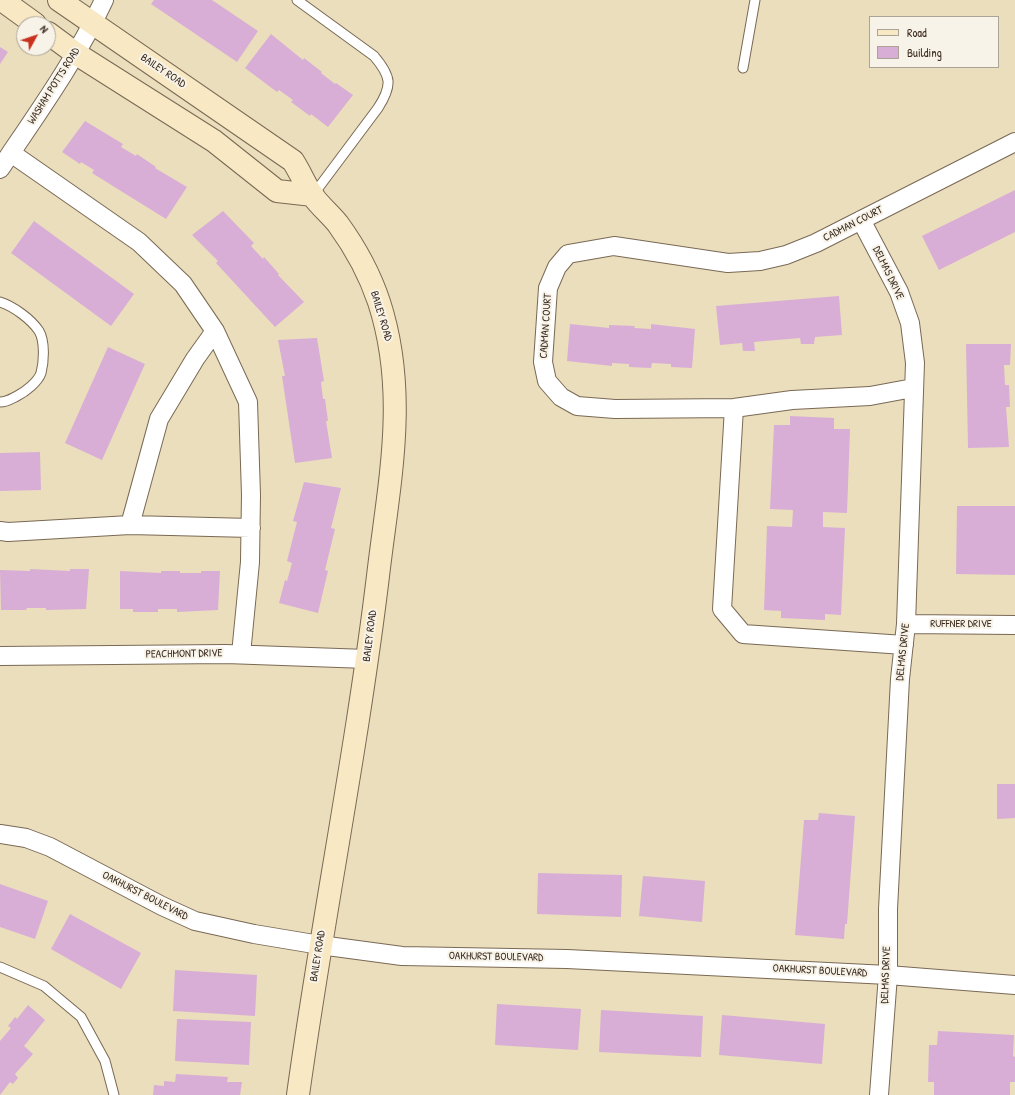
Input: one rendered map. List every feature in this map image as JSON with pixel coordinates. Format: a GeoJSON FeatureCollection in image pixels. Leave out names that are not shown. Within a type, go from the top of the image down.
{"type":"FeatureCollection","features":[{"type":"Feature","properties":{"kind":"street"},"geometry":{"type":"LineString","coordinates":[[2,0],[24,16]]}},
{"type":"Feature","properties":{"kind":"street","name":"BAILEY ROAD"},"geometry":{"type":"LineString","coordinates":[[59,0],[293,161],[313,195],[339,225],[360,260],[378,300],[391,350],[395,401],[394,453],[368,659],[320,945],[298,1095]]}},
{"type":"Feature","properties":{"kind":"street","name":"WASHAM POTTS ROAD"},"geometry":{"type":"LineString","coordinates":[[0,169],[49,97],[93,24],[104,0]]}},
{"type":"Feature","properties":{"kind":"street"},"geometry":{"type":"LineString","coordinates":[[56,39],[75,53],[214,141],[277,191],[313,195]]}},
{"type":"Feature","properties":{"kind":"street","name":"CADMAN COURT"},"geometry":{"type":"LineString","coordinates":[[913,388],[870,396],[792,400],[734,408],[615,409],[577,406],[561,397],[547,381],[543,362],[548,288],[557,267],[568,254],[614,246],[728,263],[760,261],[792,253],[861,220],[1015,142]]}},
{"type":"Feature","properties":{"kind":"street"},"geometry":{"type":"LineString","coordinates":[[10,153],[139,242],[183,284],[215,331],[248,402],[251,528],[250,562],[241,654]]}},
{"type":"Feature","properties":{"kind":"street","name":"DELMAS DRIVE"},"geometry":{"type":"LineString","coordinates":[[861,220],[899,292],[910,323],[914,364],[906,624],[900,679],[888,909],[888,974],[879,1095]]}},
{"type":"Feature","properties":{"kind":"street"},"geometry":{"type":"LineString","coordinates":[[130,525],[159,419],[195,359],[215,331]]}},
{"type":"Feature","properties":{"kind":"street"},"geometry":{"type":"LineString","coordinates":[[734,408],[722,609],[743,634],[904,645]]}},
{"type":"Feature","properties":{"kind":"street"},"geometry":{"type":"LineString","coordinates":[[0,531],[130,525],[251,528]]}},
{"type":"Feature","properties":{"kind":"street","name":"RUFFNER DRIVE"},"geometry":{"type":"LineString","coordinates":[[906,624],[1015,624]]}},
{"type":"Feature","properties":{"kind":"street","name":"PEACHMONT DRIVE"},"geometry":{"type":"LineString","coordinates":[[0,656],[241,654],[368,659]]}},
{"type":"Feature","properties":{"kind":"street","name":"OAKHURST BOULEVARD"},"geometry":{"type":"LineString","coordinates":[[0,834],[26,838],[50,847],[162,906],[195,921],[254,934],[320,945],[402,956],[567,959],[888,974],[1015,984]]}},
{"type":"Feature","properties":{"kind":"lane"},"geometry":{"type":"LineString","coordinates":[[297,0],[374,56],[384,68],[388,77],[389,87],[386,96],[378,108],[313,195]]}},
{"type":"Feature","properties":{"kind":"lane"},"geometry":{"type":"LineString","coordinates":[[743,68],[755,0]]}},
{"type":"Feature","properties":{"kind":"lane"},"geometry":{"type":"LineString","coordinates":[[0,302],[7,304],[30,321],[40,332],[43,349],[40,374],[26,392],[5,402],[0,402]]}},
{"type":"Feature","properties":{"kind":"lane"},"geometry":{"type":"LineString","coordinates":[[0,967],[44,986],[81,1017],[105,1061],[114,1095]]}},
{"type":"Feature","properties":{"kind":"building"},"geometry":{"type":"Polygon","coordinates":[[[154,0],[212,0],[258,31],[237,62],[151,4],[154,0]]]}},
{"type":"Feature","properties":{"kind":"building"},"geometry":{"type":"Polygon","coordinates":[[[271,34],[303,60],[304,58],[322,72],[321,73],[335,84],[336,83],[353,95],[328,127],[311,114],[310,116],[291,102],[293,100],[279,90],[277,92],[245,68],[271,34]]]}},
{"type":"Feature","properties":{"kind":"building"},"geometry":{"type":"Polygon","coordinates":[[[0,47],[8,52],[0,64],[0,47]]]}},
{"type":"Feature","properties":{"kind":"building"},"geometry":{"type":"Polygon","coordinates":[[[85,121],[123,144],[121,147],[136,156],[137,154],[156,167],[155,168],[187,187],[166,219],[92,173],[94,170],[81,162],[80,164],[62,152],[85,121]]]}},
{"type":"Feature","properties":{"kind":"building"},"geometry":{"type":"Polygon","coordinates":[[[1015,190],[1015,232],[939,270],[922,236],[1015,190]]]}},
{"type":"Feature","properties":{"kind":"building"},"geometry":{"type":"Polygon","coordinates":[[[223,211],[254,243],[251,246],[263,259],[264,257],[279,274],[278,275],[304,302],[275,327],[216,263],[218,261],[192,235],[223,211]]]}},
{"type":"Feature","properties":{"kind":"building"},"geometry":{"type":"Polygon","coordinates":[[[34,221],[134,294],[111,326],[11,253],[34,221]]]}},
{"type":"Feature","properties":{"kind":"building"},"geometry":{"type":"Polygon","coordinates":[[[839,296],[842,335],[815,337],[814,344],[801,344],[800,338],[754,342],[755,351],[743,351],[742,343],[720,345],[716,306],[839,296]]]}},
{"type":"Feature","properties":{"kind":"building"},"geometry":{"type":"Polygon","coordinates":[[[570,324],[609,328],[609,325],[635,326],[634,328],[651,329],[651,324],[695,329],[692,368],[671,367],[671,364],[652,363],[651,368],[629,367],[629,364],[612,363],[612,366],[567,361],[570,324]]]}},
{"type":"Feature","properties":{"kind":"building"},"geometry":{"type":"Polygon","coordinates":[[[317,338],[324,381],[321,382],[323,399],[325,399],[328,421],[326,421],[332,458],[295,463],[282,376],[285,376],[278,340],[317,338]]]}},
{"type":"Feature","properties":{"kind":"building"},"geometry":{"type":"Polygon","coordinates":[[[966,344],[1011,344],[1010,365],[1004,365],[1005,385],[1009,385],[1010,407],[1006,407],[1009,447],[968,448],[966,344]]]}},
{"type":"Feature","properties":{"kind":"building"},"geometry":{"type":"Polygon","coordinates":[[[108,347],[145,364],[102,460],[65,443],[108,347]]]}},
{"type":"Feature","properties":{"kind":"building"},"geometry":{"type":"Polygon","coordinates":[[[790,416],[834,418],[834,429],[850,429],[847,513],[823,512],[823,527],[845,528],[841,615],[825,614],[825,620],[781,618],[781,611],[764,610],[767,526],[792,527],[793,510],[770,509],[774,425],[790,425],[790,416]]]}},
{"type":"Feature","properties":{"kind":"building"},"geometry":{"type":"Polygon","coordinates":[[[40,452],[41,490],[0,491],[0,453],[40,452]]]}},
{"type":"Feature","properties":{"kind":"building"},"geometry":{"type":"Polygon","coordinates":[[[304,482],[341,488],[331,528],[335,529],[325,570],[328,571],[318,613],[279,603],[285,580],[287,581],[292,563],[287,561],[297,522],[293,521],[304,482]]]}},
{"type":"Feature","properties":{"kind":"building"},"geometry":{"type":"Polygon","coordinates":[[[957,506],[1015,506],[1015,575],[956,574],[957,506]]]}},
{"type":"Feature","properties":{"kind":"building"},"geometry":{"type":"Polygon","coordinates":[[[30,569],[70,571],[70,569],[89,569],[86,609],[46,610],[46,608],[27,608],[26,610],[1,610],[0,570],[30,571],[30,569]]]}},
{"type":"Feature","properties":{"kind":"building"},"geometry":{"type":"Polygon","coordinates":[[[120,571],[161,573],[161,571],[180,571],[180,573],[201,573],[201,571],[220,571],[218,610],[177,612],[177,609],[158,609],[158,612],[133,612],[133,609],[120,609],[120,571]]]}},
{"type":"Feature","properties":{"kind":"building"},"geometry":{"type":"Polygon","coordinates":[[[997,784],[1015,784],[1015,818],[997,819],[997,784]]]}},
{"type":"Feature","properties":{"kind":"building"},"geometry":{"type":"Polygon","coordinates":[[[819,813],[855,816],[847,924],[845,924],[844,939],[795,935],[804,820],[818,820],[819,813]]]}},
{"type":"Feature","properties":{"kind":"building"},"geometry":{"type":"Polygon","coordinates":[[[538,873],[622,875],[621,917],[537,914],[538,873]]]}},
{"type":"Feature","properties":{"kind":"building"},"geometry":{"type":"Polygon","coordinates":[[[643,876],[705,881],[702,922],[639,916],[643,876]]]}},
{"type":"Feature","properties":{"kind":"building"},"geometry":{"type":"Polygon","coordinates":[[[0,884],[48,901],[35,939],[0,927],[0,884]]]}},
{"type":"Feature","properties":{"kind":"building"},"geometry":{"type":"Polygon","coordinates":[[[70,914],[141,953],[121,989],[51,949],[70,914]]]}},
{"type":"Feature","properties":{"kind":"building"},"geometry":{"type":"Polygon","coordinates":[[[175,970],[257,975],[255,1016],[173,1011],[175,970]]]}},
{"type":"Feature","properties":{"kind":"building"},"geometry":{"type":"Polygon","coordinates":[[[497,1004],[581,1009],[578,1050],[495,1045],[497,1004]]]}},
{"type":"Feature","properties":{"kind":"building"},"geometry":{"type":"Polygon","coordinates":[[[28,1005],[45,1020],[24,1046],[33,1054],[15,1074],[18,1078],[13,1084],[10,1082],[0,1095],[0,1041],[11,1028],[8,1026],[15,1017],[17,1019],[28,1005]]]}},
{"type":"Feature","properties":{"kind":"building"},"geometry":{"type":"Polygon","coordinates":[[[601,1010],[703,1016],[701,1057],[599,1052],[601,1010]]]}},
{"type":"Feature","properties":{"kind":"building"},"geometry":{"type":"Polygon","coordinates":[[[722,1015],[825,1024],[822,1064],[719,1055],[722,1015]]]}},
{"type":"Feature","properties":{"kind":"building"},"geometry":{"type":"Polygon","coordinates":[[[177,1019],[251,1022],[249,1065],[175,1061],[177,1019]]]}},
{"type":"Feature","properties":{"kind":"building"},"geometry":{"type":"Polygon","coordinates":[[[938,1031],[1014,1035],[1013,1056],[1015,1057],[1015,1082],[1010,1082],[1010,1095],[934,1095],[934,1082],[928,1082],[929,1045],[937,1045],[938,1031]]]}},
{"type":"Feature","properties":{"kind":"building"},"geometry":{"type":"Polygon","coordinates":[[[176,1074],[228,1077],[227,1082],[242,1082],[240,1095],[153,1095],[154,1085],[164,1086],[164,1081],[175,1082],[176,1074]]]}}]}
